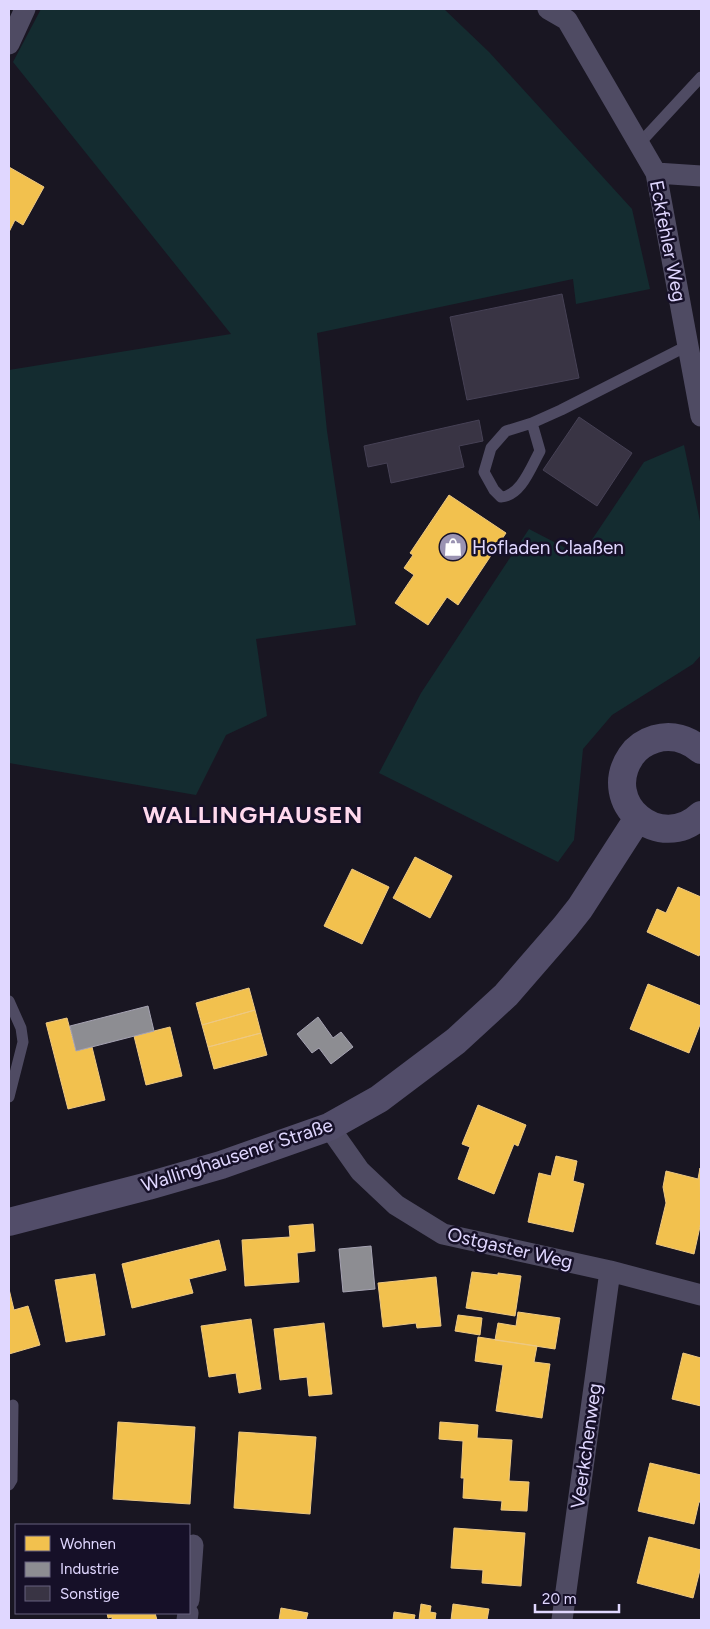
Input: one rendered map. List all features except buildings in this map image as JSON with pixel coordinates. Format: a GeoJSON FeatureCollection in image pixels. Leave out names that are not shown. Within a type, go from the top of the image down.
{"type":"FeatureCollection","features":[{"type":"Feature","properties":{"kind":"street"},"geometry":{"type":"LineString","coordinates":[[9,44],[25,9]]}},
{"type":"Feature","properties":{"kind":"street","name":"Eckfehler Weg"},"geometry":{"type":"LineString","coordinates":[[548,9],[572,15],[656,173],[701,416]]}},
{"type":"Feature","properties":{"kind":"street"},"geometry":{"type":"LineString","coordinates":[[656,173],[701,176]]}},
{"type":"Feature","properties":{"kind":"street"},"geometry":{"type":"LineString","coordinates":[[698,742],[678,737],[663,736],[648,741],[635,750],[626,762],[622,777],[622,792],[628,806],[638,818],[651,826],[665,829],[680,828],[694,822],[701,815]]}},
{"type":"Feature","properties":{"kind":"street","name":"Wallinghausener Straße"},"geometry":{"type":"LineString","coordinates":[[9,1222],[220,1165],[329,1128],[379,1099],[456,1041],[506,995],[580,908],[638,818]]}},
{"type":"Feature","properties":{"kind":"street","name":"Ostgaster Weg"},"geometry":{"type":"LineString","coordinates":[[329,1128],[360,1171],[396,1205],[443,1234],[610,1271],[701,1295]]}},
{"type":"Feature","properties":{"kind":"street","name":"Veerkchenweg"},"geometry":{"type":"LineString","coordinates":[[562,1620],[610,1271]]}},
{"type":"Feature","properties":{"kind":"street"},"geometry":{"type":"LineString","coordinates":[[190,1586],[193,1545]]}},
{"type":"Feature","properties":{"kind":"lane"},"geometry":{"type":"LineString","coordinates":[[639,144],[701,77]]}},
{"type":"Feature","properties":{"kind":"lane"},"geometry":{"type":"LineString","coordinates":[[532,422],[540,451],[523,482],[507,497],[501,497],[494,490],[484,472],[491,448],[506,431],[561,410],[687,346]]}},
{"type":"Feature","properties":{"kind":"lane"},"geometry":{"type":"LineString","coordinates":[[9,1001],[21,1028],[23,1042],[9,1097]]}},
{"type":"Feature","properties":{"kind":"lane"},"geometry":{"type":"LineString","coordinates":[[9,1485],[12,1480],[13,1405]]}},
{"type":"Feature","properties":{"kind":"green space"},"geometry":{"type":"Polygon","coordinates":[[[41,9],[444,9],[489,52],[632,209],[650,289],[576,304],[573,279],[317,333],[327,431],[356,625],[256,639],[267,716],[226,735],[196,795],[9,763],[9,370],[231,334],[13,62],[41,9]]]}},
{"type":"Feature","properties":{"kind":"green space"},"geometry":{"type":"Polygon","coordinates":[[[684,445],[701,526],[701,655],[693,664],[612,715],[583,749],[574,840],[558,862],[379,773],[421,693],[529,529],[581,556],[644,462],[684,445]]]}},
{"type":"Feature","properties":{"kind":"place","name":"Hofladen Claaßen"},"geometry":{"type":"Point","coordinates":[453,547]}},
{"type":"Feature","properties":{"kind":"district","name":"WALLINGHAUSEN"},"geometry":{"type":"Point","coordinates":[253,814]}}]}
